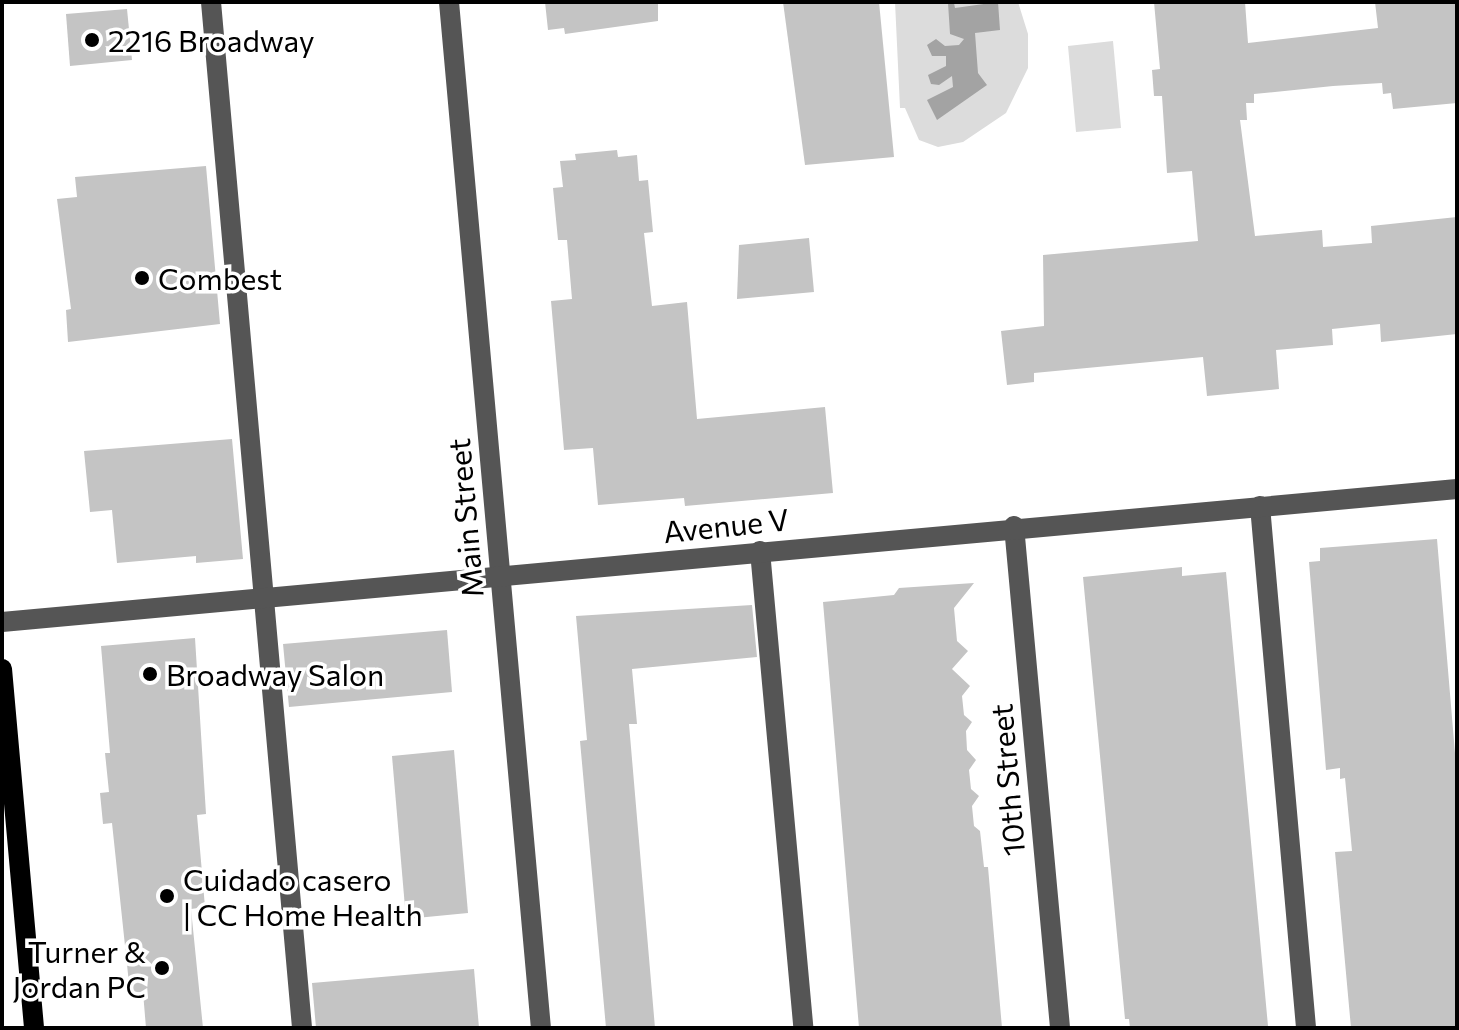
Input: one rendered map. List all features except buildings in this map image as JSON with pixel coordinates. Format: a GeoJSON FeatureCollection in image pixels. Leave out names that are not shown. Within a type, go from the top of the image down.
{"type":"FeatureCollection","features":[{"type":"Feature","properties":{"kind":"main road"},"geometry":{"type":"LineString","coordinates":[[2,669],[34,1028]]}},
{"type":"Feature","properties":{"kind":"street"},"geometry":{"type":"LineString","coordinates":[[211,2],[302,1028]]}},
{"type":"Feature","properties":{"kind":"street","name":"Main Street"},"geometry":{"type":"LineString","coordinates":[[449,2],[541,1028]]}},
{"type":"Feature","properties":{"kind":"street","name":"Avenue V"},"geometry":{"type":"LineString","coordinates":[[2,622],[1014,526],[1457,489]]}},
{"type":"Feature","properties":{"kind":"street"},"geometry":{"type":"LineString","coordinates":[[1260,506],[1306,1028]]}},
{"type":"Feature","properties":{"kind":"street","name":"10th Street"},"geometry":{"type":"LineString","coordinates":[[1014,526],[1060,1028]]}},
{"type":"Feature","properties":{"kind":"street"},"geometry":{"type":"LineString","coordinates":[[760,551],[803,1028]]}},
{"type":"Feature","properties":{"kind":"shaded area"},"geometry":{"type":"Polygon","coordinates":[[[895,2],[1018,2],[1028,34],[1028,68],[1006,113],[963,142],[938,147],[919,140],[905,108],[900,108],[895,2]]]}},
{"type":"Feature","properties":{"kind":"shaded area"},"geometry":{"type":"Polygon","coordinates":[[[998,2],[1000,30],[975,33],[978,73],[987,85],[937,120],[927,100],[953,87],[952,76],[939,85],[931,84],[928,75],[946,66],[946,56],[932,56],[927,45],[936,39],[945,46],[959,45],[964,39],[950,34],[948,3],[954,3],[955,8],[998,2]]]}},
{"type":"Feature","properties":{"kind":"shaded area"},"geometry":{"type":"Polygon","coordinates":[[[1113,41],[1121,128],[1076,132],[1068,46],[1113,41]]]}},
{"type":"Feature","properties":{"kind":"place","name":"2216 Broadway"},"geometry":{"type":"Point","coordinates":[92,40]}},
{"type":"Feature","properties":{"kind":"place","name":"Combest"},"geometry":{"type":"Point","coordinates":[142,278]}},
{"type":"Feature","properties":{"kind":"place","name":"Broadway Salon"},"geometry":{"type":"Point","coordinates":[150,674]}},
{"type":"Feature","properties":{"kind":"place","name":"Cuidado casero | CC Home Health"},"geometry":{"type":"Point","coordinates":[167,896]}},
{"type":"Feature","properties":{"kind":"place","name":"Turner & Jordan PC"},"geometry":{"type":"Point","coordinates":[162,968]}}]}
